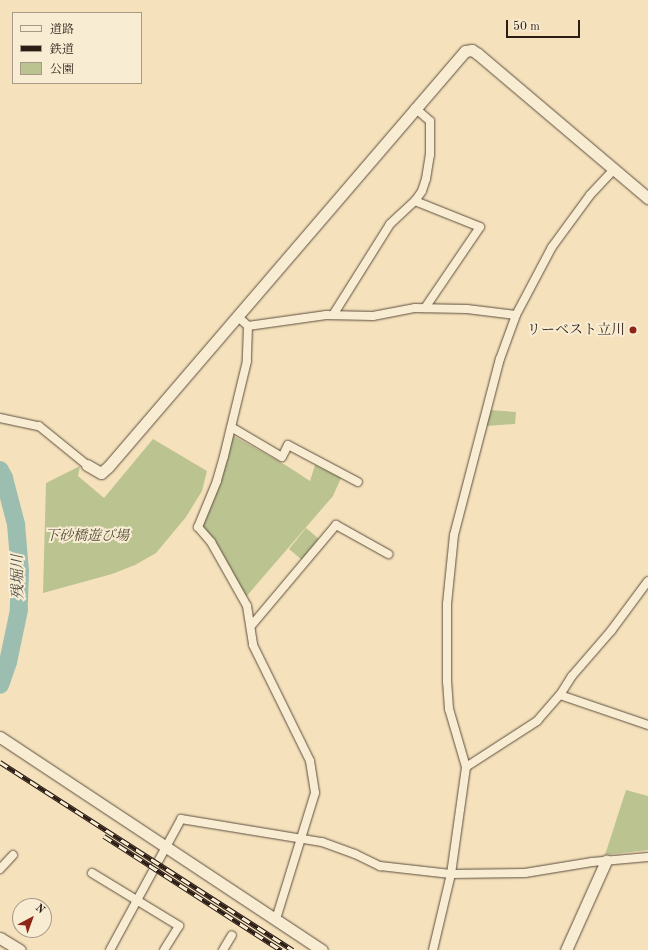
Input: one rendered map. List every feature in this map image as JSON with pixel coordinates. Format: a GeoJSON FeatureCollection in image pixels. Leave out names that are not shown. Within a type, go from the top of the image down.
{"type":"FeatureCollection","features":[{"type":"Feature","properties":{"kind":"street"},"geometry":{"type":"LineString","coordinates":[[0,418],[39,426],[97,472],[104,471],[465,51],[472,50],[648,198]]}},
{"type":"Feature","properties":{"kind":"street"},"geometry":{"type":"LineString","coordinates":[[333,315],[390,224],[414,201],[422,191],[426,179],[430,155],[430,120],[415,108]]}},
{"type":"Feature","properties":{"kind":"street"},"geometry":{"type":"LineString","coordinates":[[433,950],[451,874],[466,767],[449,709],[447,682],[447,604],[453,540],[500,359],[516,315],[552,247],[590,195],[614,169]]}},
{"type":"Feature","properties":{"kind":"street"},"geometry":{"type":"LineString","coordinates":[[414,201],[480,227],[425,308]]}},
{"type":"Feature","properties":{"kind":"street"},"geometry":{"type":"LineString","coordinates":[[248,326],[333,315],[373,316],[415,308],[466,309],[516,315]]}},
{"type":"Feature","properties":{"kind":"street"},"geometry":{"type":"LineString","coordinates":[[237,316],[248,326],[247,361],[217,481],[198,527],[210,542],[247,606],[253,644],[310,761],[314,794],[276,919]]}},
{"type":"Feature","properties":{"kind":"street"},"geometry":{"type":"LineString","coordinates":[[231,427],[282,457],[288,445],[358,482]]}},
{"type":"Feature","properties":{"kind":"street"},"geometry":{"type":"LineString","coordinates":[[251,626],[336,525],[388,554]]}},
{"type":"Feature","properties":{"kind":"street"},"geometry":{"type":"LineString","coordinates":[[466,767],[537,721],[560,696],[572,676],[611,631],[648,581]]}},
{"type":"Feature","properties":{"kind":"street"},"geometry":{"type":"LineString","coordinates":[[560,696],[648,725]]}},
{"type":"Feature","properties":{"kind":"street"},"geometry":{"type":"LineString","coordinates":[[0,737],[322,950]]}},
{"type":"Feature","properties":{"kind":"street"},"geometry":{"type":"LineString","coordinates":[[110,950],[181,818],[301,838],[328,844],[380,866],[451,874],[525,873],[606,861],[648,857]]}},
{"type":"Feature","properties":{"kind":"street"},"geometry":{"type":"LineString","coordinates":[[0,869],[13,854]]}},
{"type":"Feature","properties":{"kind":"street"},"geometry":{"type":"LineString","coordinates":[[566,950],[606,861]]}},
{"type":"Feature","properties":{"kind":"street"},"geometry":{"type":"LineString","coordinates":[[92,873],[179,926],[164,950]]}},
{"type":"Feature","properties":{"kind":"street"},"geometry":{"type":"LineString","coordinates":[[223,950],[232,935]]}},
{"type":"Feature","properties":{"kind":"street"},"geometry":{"type":"LineString","coordinates":[[0,938],[20,950]]}},
{"type":"Feature","properties":{"kind":"green space"},"geometry":{"type":"Polygon","coordinates":[[[490,410],[516,412],[515,424],[486,426],[490,410]]]}},
{"type":"Feature","properties":{"kind":"green space"},"geometry":{"type":"Polygon","coordinates":[[[230,434],[287,466],[310,481],[315,465],[341,478],[333,496],[245,598],[200,527],[230,434]]]}},
{"type":"Feature","properties":{"kind":"green space","name":"下砂橋遊び場"},"geometry":{"type":"Polygon","coordinates":[[[153,439],[207,471],[202,491],[186,517],[156,553],[135,565],[112,574],[43,593],[46,483],[80,466],[78,476],[104,498],[153,439]]]}},
{"type":"Feature","properties":{"kind":"green space"},"geometry":{"type":"Polygon","coordinates":[[[306,528],[319,539],[302,560],[289,549],[306,528]]]}},
{"type":"Feature","properties":{"kind":"green space"},"geometry":{"type":"Polygon","coordinates":[[[626,790],[648,796],[648,850],[605,855],[626,790]]]}},
{"type":"Feature","properties":{"kind":"waterway","name":"残堀川"},"geometry":{"type":"LineString","coordinates":[[0,470],[4,478],[16,524],[20,572],[19,610],[8,662],[0,685]]}},
{"type":"Feature","properties":{"kind":"railway"},"geometry":{"type":"LineString","coordinates":[[0,762],[293,950]]}},
{"type":"Feature","properties":{"kind":"railway"},"geometry":{"type":"LineString","coordinates":[[104,836],[281,950]]}},
{"type":"Feature","properties":{"kind":"place","name":"リーベスト立川"},"geometry":{"type":"Point","coordinates":[633,330]}}]}
